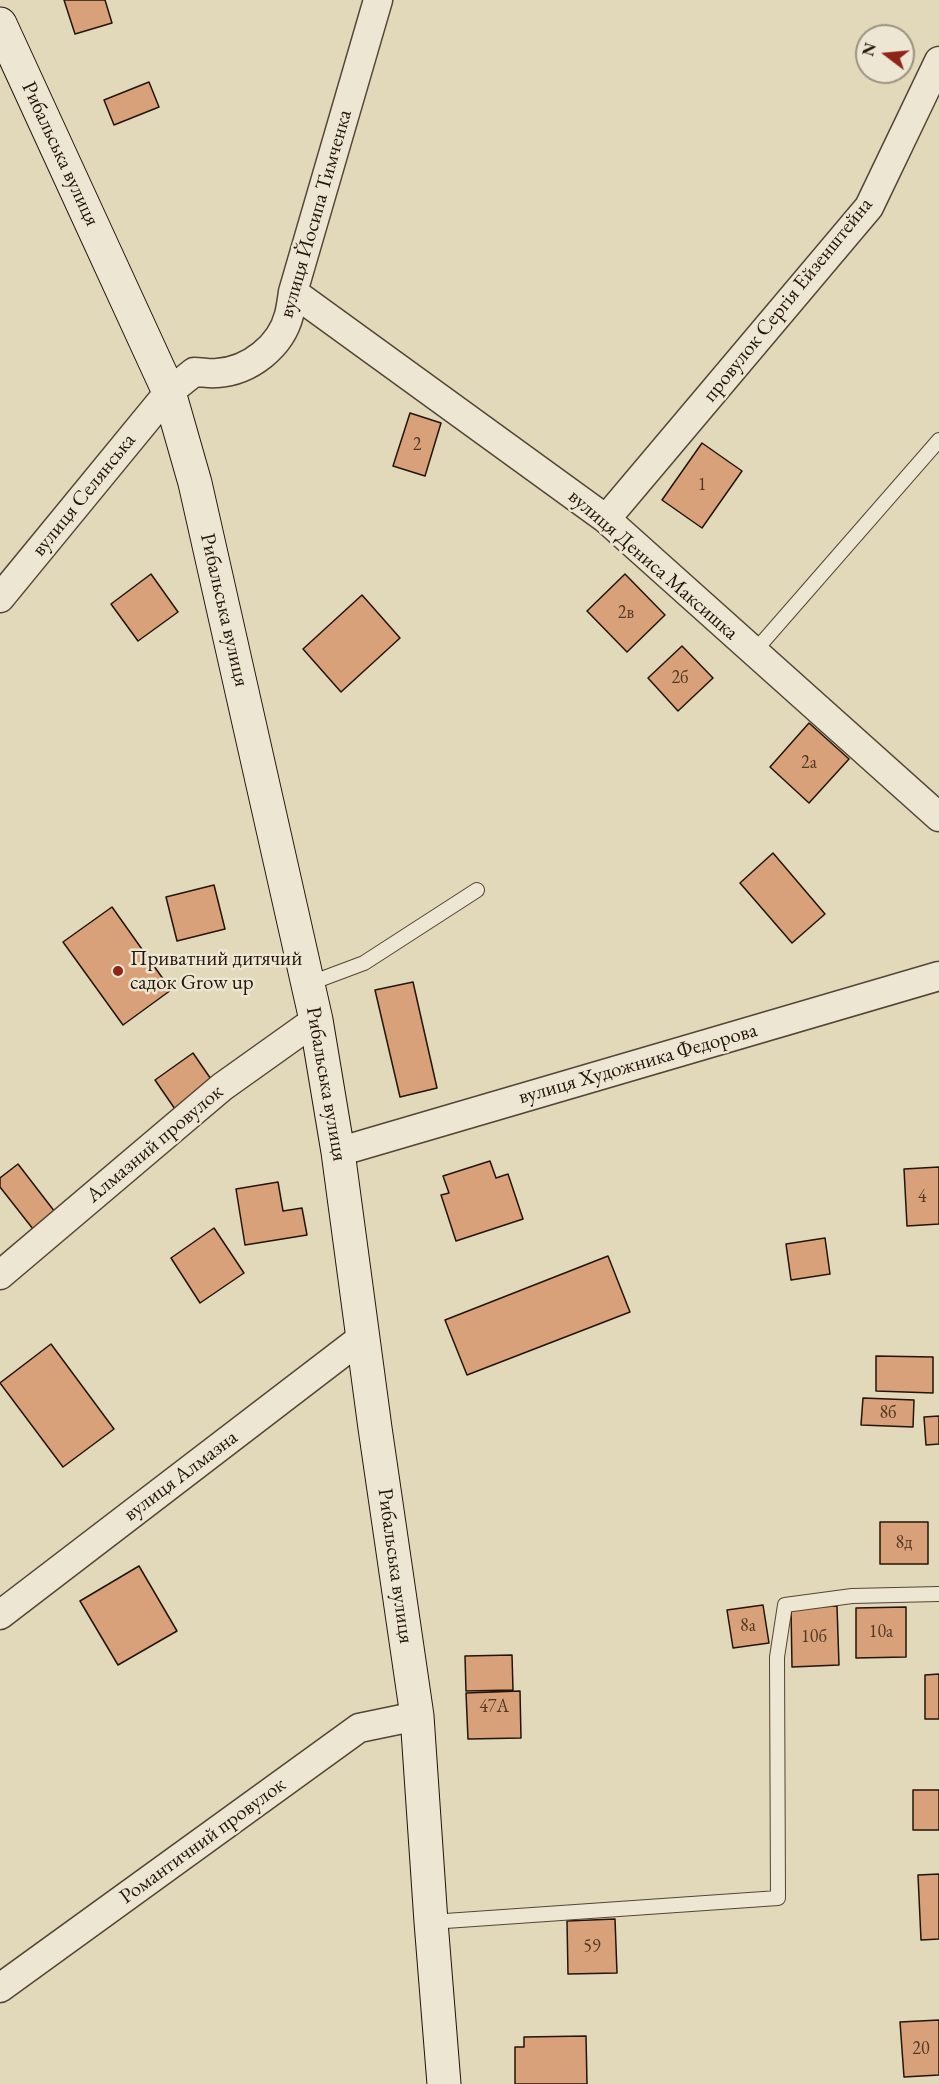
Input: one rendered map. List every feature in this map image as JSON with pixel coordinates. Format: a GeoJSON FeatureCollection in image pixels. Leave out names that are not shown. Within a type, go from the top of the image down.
{"type":"FeatureCollection","features":[{"type":"Feature","properties":{"kind":"street","name":"вулиця Йосипа Тимченка"},"geometry":{"type":"LineString","coordinates":[[169,392],[194,372],[218,373],[242,368],[263,356],[279,338],[289,316],[293,291],[378,0]]}},
{"type":"Feature","properties":{"kind":"street","name":"Рибальська вулиця"},"geometry":{"type":"LineString","coordinates":[[0,24],[169,392],[195,483],[316,1020],[338,1152],[417,1716],[444,2084]]}},
{"type":"Feature","properties":{"kind":"street","name":"провулок Сергія Ейзенштейна"},"geometry":{"type":"LineString","coordinates":[[606,519],[869,207],[939,60]]}},
{"type":"Feature","properties":{"kind":"street","name":"вулиця Дениса Максишка"},"geometry":{"type":"LineString","coordinates":[[293,291],[606,519],[939,817]]}},
{"type":"Feature","properties":{"kind":"street","name":"вулиця Селянська"},"geometry":{"type":"LineString","coordinates":[[0,598],[169,392]]}},
{"type":"Feature","properties":{"kind":"street","name":"вулиця Художника Федорова"},"geometry":{"type":"LineString","coordinates":[[338,1152],[939,976]]}},
{"type":"Feature","properties":{"kind":"street","name":"Алмазний провулок"},"geometry":{"type":"LineString","coordinates":[[0,1275],[222,1087],[316,1020]]}},
{"type":"Feature","properties":{"kind":"street","name":"вулиця Алмазна"},"geometry":{"type":"LineString","coordinates":[[0,1615],[363,1337]]}},
{"type":"Feature","properties":{"kind":"street","name":"Романтичний провулок"},"geometry":{"type":"LineString","coordinates":[[0,1988],[359,1728],[417,1716]]}},
{"type":"Feature","properties":{"kind":"lane"},"geometry":{"type":"LineString","coordinates":[[754,652],[939,440]]}},
{"type":"Feature","properties":{"kind":"lane"},"geometry":{"type":"LineString","coordinates":[[308,984],[364,963],[477,890]]}},
{"type":"Feature","properties":{"kind":"lane"},"geometry":{"type":"LineString","coordinates":[[431,1922],[778,1898],[777,1657],[785,1605],[852,1596],[939,1594]]}},
{"type":"Feature","properties":{"kind":"building"},"geometry":{"type":"Polygon","coordinates":[[[64,0],[105,0],[112,23],[75,34],[64,0]]]}},
{"type":"Feature","properties":{"kind":"building"},"geometry":{"type":"Polygon","coordinates":[[[149,82],[159,107],[114,125],[104,100],[149,82]]]}},
{"type":"Feature","properties":{"kind":"building"},"geometry":{"type":"Polygon","coordinates":[[[410,413],[441,423],[425,476],[393,466],[410,413]]]}},
{"type":"Feature","properties":{"kind":"building"},"geometry":{"type":"Polygon","coordinates":[[[702,443],[742,471],[702,528],[662,500],[702,443]]]}},
{"type":"Feature","properties":{"kind":"building"},"geometry":{"type":"Polygon","coordinates":[[[151,574],[178,612],[138,641],[111,604],[151,574]]]}},
{"type":"Feature","properties":{"kind":"building"},"geometry":{"type":"Polygon","coordinates":[[[625,574],[665,615],[627,652],[587,611],[625,574]]]}},
{"type":"Feature","properties":{"kind":"building"},"geometry":{"type":"Polygon","coordinates":[[[362,595],[400,638],[341,692],[303,649],[362,595]]]}},
{"type":"Feature","properties":{"kind":"building"},"geometry":{"type":"Polygon","coordinates":[[[682,646],[713,678],[678,711],[648,678],[682,646]]]}},
{"type":"Feature","properties":{"kind":"building"},"geometry":{"type":"Polygon","coordinates":[[[809,723],[849,759],[809,803],[770,767],[809,723]]]}},
{"type":"Feature","properties":{"kind":"building"},"geometry":{"type":"Polygon","coordinates":[[[773,853],[825,914],[792,943],[740,883],[773,853]]]}},
{"type":"Feature","properties":{"kind":"building"},"geometry":{"type":"Polygon","coordinates":[[[214,885],[225,929],[177,941],[166,897],[214,885]]]}},
{"type":"Feature","properties":{"kind":"building"},"geometry":{"type":"Polygon","coordinates":[[[112,907],[171,990],[123,1025],[63,942],[112,907]]]}},
{"type":"Feature","properties":{"kind":"building"},"geometry":{"type":"Polygon","coordinates":[[[413,982],[437,1088],[400,1097],[375,990],[413,982]]]}},
{"type":"Feature","properties":{"kind":"building"},"geometry":{"type":"Polygon","coordinates":[[[193,1053],[213,1082],[175,1109],[155,1080],[193,1053]]]}},
{"type":"Feature","properties":{"kind":"building"},"geometry":{"type":"Polygon","coordinates":[[[490,1161],[496,1178],[508,1174],[523,1219],[456,1241],[441,1195],[449,1193],[443,1176],[490,1161]]]}},
{"type":"Feature","properties":{"kind":"building"},"geometry":{"type":"Polygon","coordinates":[[[18,1164],[55,1212],[33,1229],[0,1187],[0,1178],[18,1164]]]}},
{"type":"Feature","properties":{"kind":"building"},"geometry":{"type":"Polygon","coordinates":[[[939,1167],[939,1224],[907,1226],[904,1169],[939,1167]]]}},
{"type":"Feature","properties":{"kind":"building"},"geometry":{"type":"Polygon","coordinates":[[[278,1182],[283,1211],[302,1208],[307,1235],[245,1245],[236,1189],[278,1182]]]}},
{"type":"Feature","properties":{"kind":"building"},"geometry":{"type":"Polygon","coordinates":[[[214,1228],[244,1273],[200,1303],[171,1258],[214,1228]]]}},
{"type":"Feature","properties":{"kind":"building"},"geometry":{"type":"Polygon","coordinates":[[[825,1238],[830,1274],[791,1280],[786,1244],[825,1238]]]}},
{"type":"Feature","properties":{"kind":"building"},"geometry":{"type":"Polygon","coordinates":[[[608,1256],[630,1312],[467,1375],[445,1320],[608,1256]]]}},
{"type":"Feature","properties":{"kind":"building"},"geometry":{"type":"Polygon","coordinates":[[[51,1344],[114,1429],[63,1467],[0,1383],[51,1344]]]}},
{"type":"Feature","properties":{"kind":"building"},"geometry":{"type":"Polygon","coordinates":[[[876,1356],[933,1357],[933,1393],[876,1391],[876,1356]]]}},
{"type":"Feature","properties":{"kind":"building"},"geometry":{"type":"Polygon","coordinates":[[[863,1398],[914,1400],[913,1427],[861,1425],[863,1398]]]}},
{"type":"Feature","properties":{"kind":"building"},"geometry":{"type":"Polygon","coordinates":[[[939,1416],[939,1444],[926,1445],[924,1417],[939,1416]]]}},
{"type":"Feature","properties":{"kind":"building"},"geometry":{"type":"Polygon","coordinates":[[[880,1522],[928,1522],[928,1564],[880,1564],[880,1522]]]}},
{"type":"Feature","properties":{"kind":"building"},"geometry":{"type":"Polygon","coordinates":[[[139,1566],[177,1631],[118,1665],[80,1601],[139,1566]]]}},
{"type":"Feature","properties":{"kind":"building"},"geometry":{"type":"Polygon","coordinates":[[[763,1605],[769,1643],[733,1648],[727,1610],[763,1605]]]}},
{"type":"Feature","properties":{"kind":"building"},"geometry":{"type":"Polygon","coordinates":[[[837,1606],[839,1665],[792,1667],[791,1608],[837,1606]]]}},
{"type":"Feature","properties":{"kind":"building"},"geometry":{"type":"Polygon","coordinates":[[[906,1607],[906,1657],[856,1658],[856,1608],[906,1607]]]}},
{"type":"Feature","properties":{"kind":"building"},"geometry":{"type":"Polygon","coordinates":[[[512,1655],[513,1690],[466,1691],[465,1656],[512,1655]]]}},
{"type":"Feature","properties":{"kind":"building"},"geometry":{"type":"Polygon","coordinates":[[[939,1674],[939,1719],[925,1719],[925,1675],[939,1674]]]}},
{"type":"Feature","properties":{"kind":"building"},"geometry":{"type":"Polygon","coordinates":[[[520,1691],[521,1738],[468,1739],[466,1693],[520,1691]]]}},
{"type":"Feature","properties":{"kind":"building"},"geometry":{"type":"Polygon","coordinates":[[[913,1790],[939,1790],[939,1830],[913,1830],[913,1790]]]}},
{"type":"Feature","properties":{"kind":"building"},"geometry":{"type":"Polygon","coordinates":[[[939,1874],[939,1939],[921,1940],[918,1875],[939,1874]]]}},
{"type":"Feature","properties":{"kind":"building"},"geometry":{"type":"Polygon","coordinates":[[[615,1919],[617,1973],[568,1974],[567,1921],[615,1919]]]}},
{"type":"Feature","properties":{"kind":"building"},"geometry":{"type":"Polygon","coordinates":[[[939,2020],[939,2075],[904,2077],[900,2022],[939,2020]]]}},
{"type":"Feature","properties":{"kind":"building"},"geometry":{"type":"Polygon","coordinates":[[[586,2036],[587,2084],[515,2084],[515,2047],[524,2047],[524,2037],[586,2036]]]}},
{"type":"Feature","properties":{"kind":"place","name":"Приватний дитячий садок Grow up"},"geometry":{"type":"Point","coordinates":[118,971]}}]}
